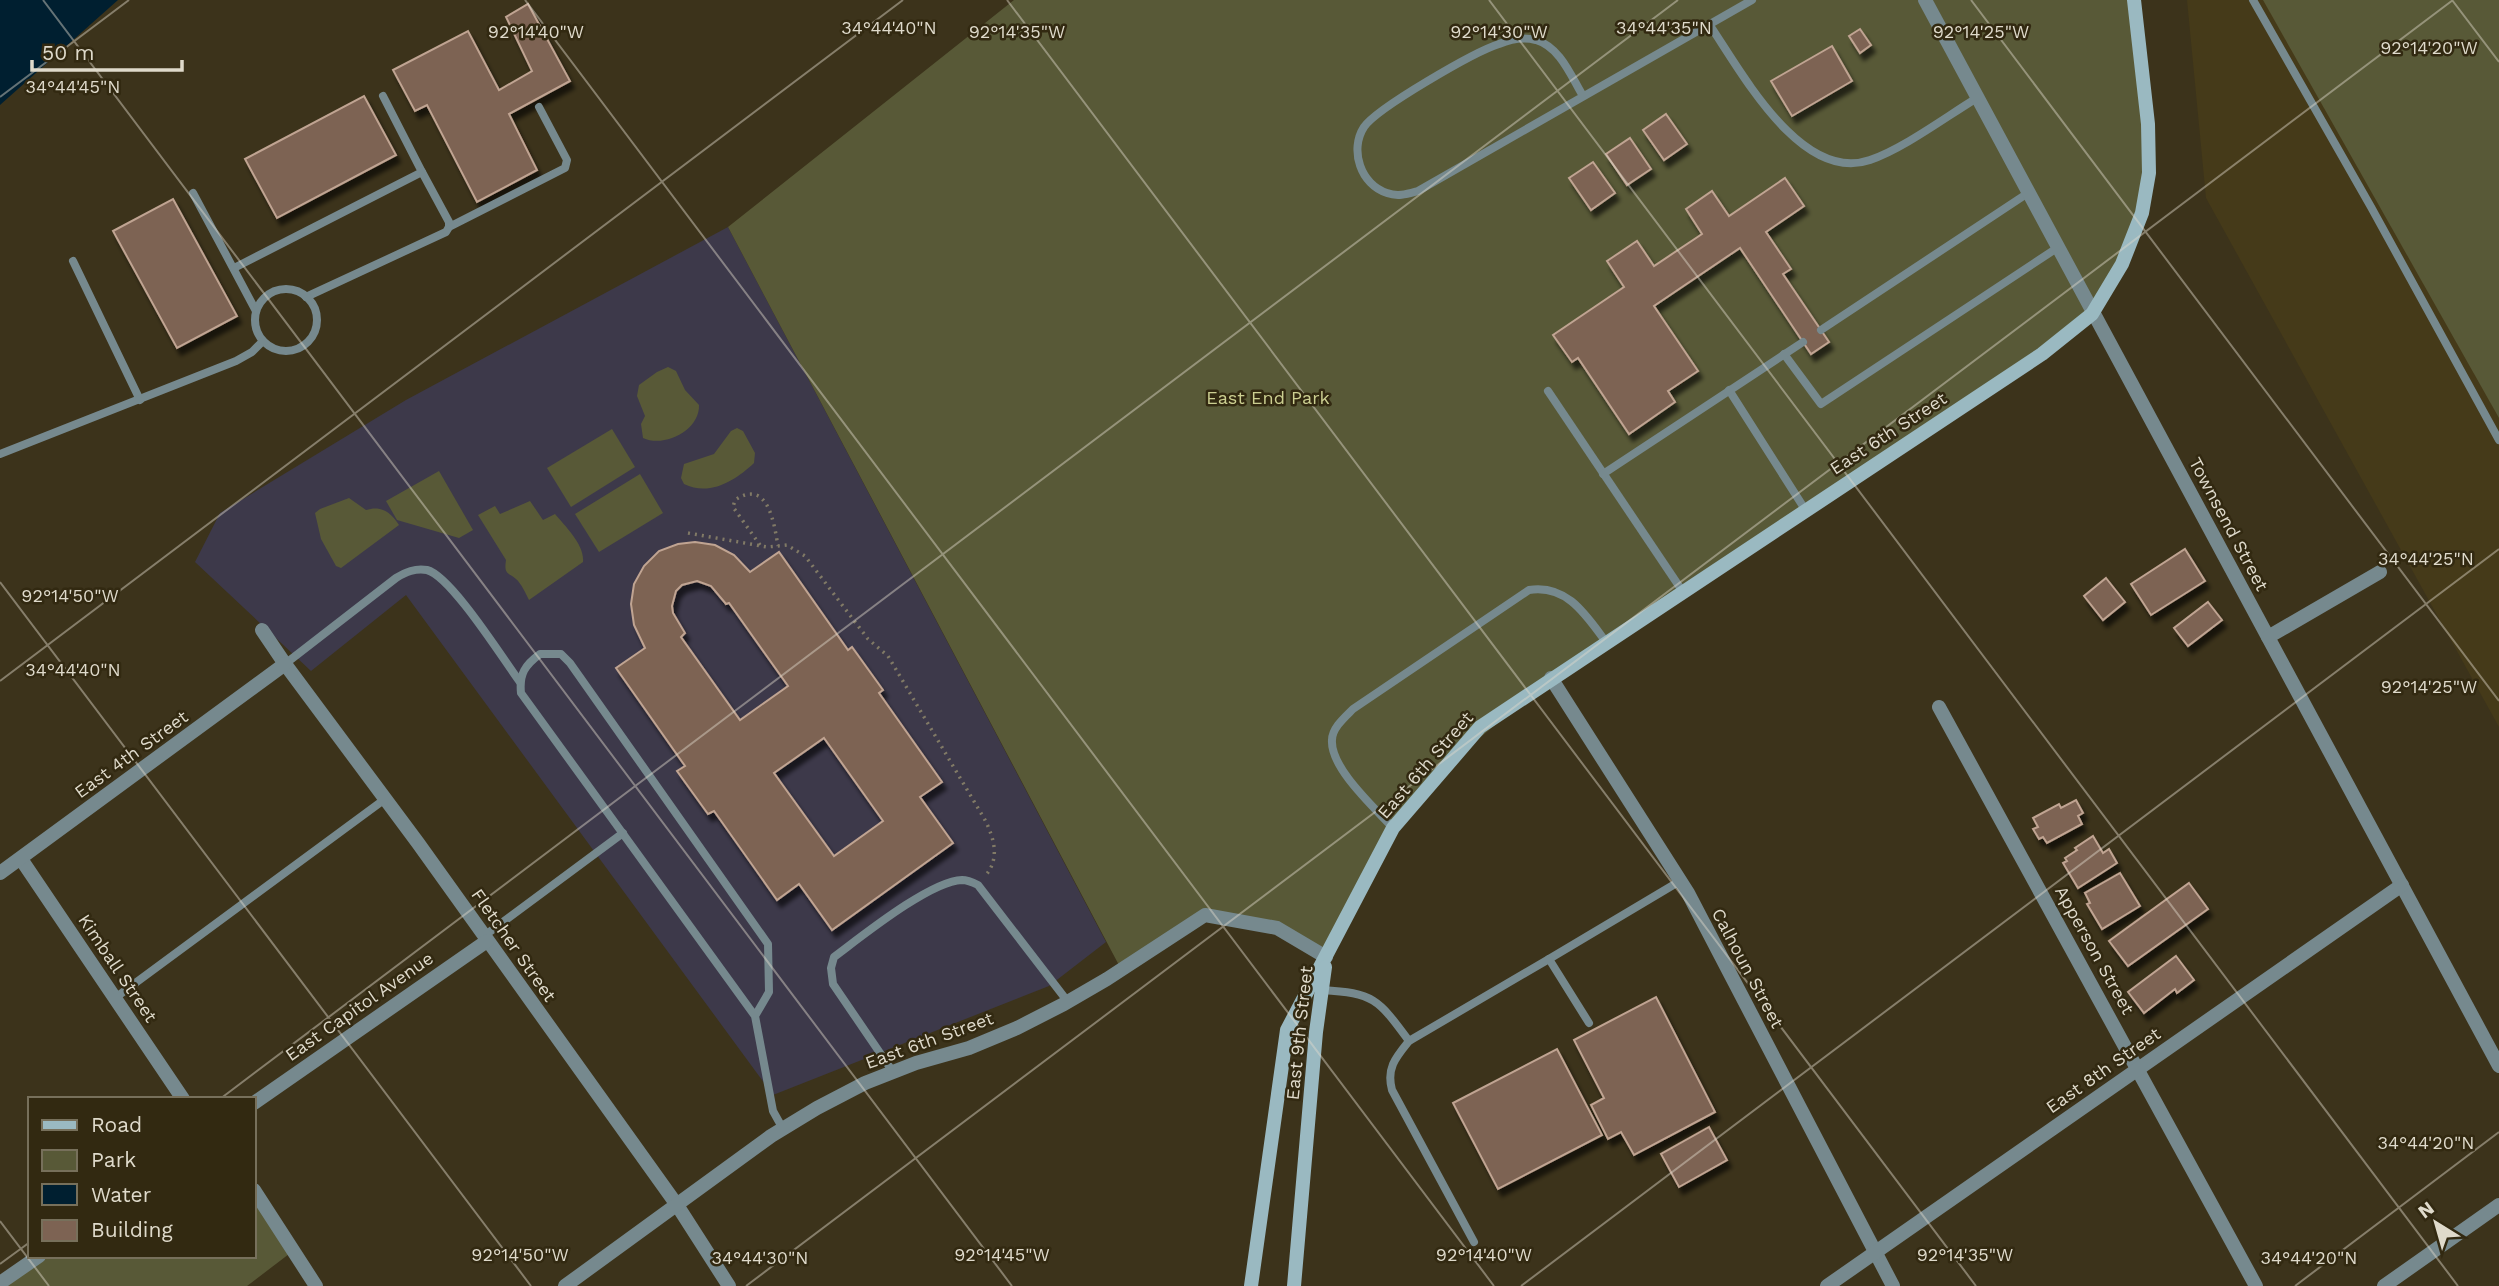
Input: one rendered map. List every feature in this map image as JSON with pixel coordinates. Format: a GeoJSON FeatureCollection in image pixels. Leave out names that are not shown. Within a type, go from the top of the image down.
{"type":"FeatureCollection","features":[{"type":"Feature","properties":{"kind":"main road","name":"East 6th Street"},"geometry":{"type":"LineString","coordinates":[[1326,957],[1393,828],[1479,727],[2042,354],[2092,314],[2122,264],[2142,213],[2149,173],[2148,124],[2134,0]]}},
{"type":"Feature","properties":{"kind":"main road","name":"East 9th Street"},"geometry":{"type":"LineString","coordinates":[[1294,1286],[1326,957]]}},
{"type":"Feature","properties":{"kind":"main road","name":"East 9th Street"},"geometry":{"type":"LineString","coordinates":[[1251,1286],[1287,1030],[1326,957]]}},
{"type":"Feature","properties":{"kind":"street","name":"Townsend Street"},"geometry":{"type":"LineString","coordinates":[[1925,0],[2499,1066]]}},
{"type":"Feature","properties":{"kind":"street"},"geometry":{"type":"LineString","coordinates":[[2268,637],[2380,572]]}},
{"type":"Feature","properties":{"kind":"street","name":"Fletcher Street"},"geometry":{"type":"LineString","coordinates":[[262,630],[677,1205],[729,1286]]}},
{"type":"Feature","properties":{"kind":"street","name":"East 4th Street"},"geometry":{"type":"LineString","coordinates":[[0,873],[285,664]]}},
{"type":"Feature","properties":{"kind":"street","name":"Calhoun Street"},"geometry":{"type":"LineString","coordinates":[[1551,678],[1680,881],[1893,1286]]}},
{"type":"Feature","properties":{"kind":"street","name":"Apperson Street"},"geometry":{"type":"LineString","coordinates":[[1939,707],[2256,1286]]}},
{"type":"Feature","properties":{"kind":"street","name":"Kimball Street"},"geometry":{"type":"LineString","coordinates":[[21,859],[182,1097]]}},
{"type":"Feature","properties":{"kind":"street","name":"East 8th Street"},"geometry":{"type":"LineString","coordinates":[[1827,1286],[2402,885]]}},
{"type":"Feature","properties":{"kind":"street","name":"East 6th Street"},"geometry":{"type":"LineString","coordinates":[[565,1286],[783,1129],[829,1102],[865,1083],[969,1048],[1017,1028],[1068,1002],[1205,915],[1277,928],[1326,957]]}},
{"type":"Feature","properties":{"kind":"street","name":"East Capitol Avenue"},"geometry":{"type":"LineString","coordinates":[[256,1102],[485,938]]}},
{"type":"Feature","properties":{"kind":"street"},"geometry":{"type":"LineString","coordinates":[[256,1193],[316,1286]]}},
{"type":"Feature","properties":{"kind":"street"},"geometry":{"type":"LineString","coordinates":[[2384,1286],[2499,1205]]}},
{"type":"Feature","properties":{"kind":"street"},"geometry":{"type":"LineString","coordinates":[[0,1283],[36,1258]]}},
{"type":"Feature","properties":{"kind":"lane"},"geometry":{"type":"LineString","coordinates":[[1583,96],[1556,52],[1535,40],[1519,38],[1472,56],[1371,119],[1358,140],[1357,158],[1362,172],[1385,193],[1401,196],[1418,191],[1752,0]]}},
{"type":"Feature","properties":{"kind":"lane"},"geometry":{"type":"LineString","coordinates":[[2253,0],[2499,440]]}},
{"type":"Feature","properties":{"kind":"lane"},"geometry":{"type":"LineString","coordinates":[[1709,24],[1773,116],[1810,151],[1842,164],[1869,161],[1889,152],[1977,98]]}},
{"type":"Feature","properties":{"kind":"lane"},"geometry":{"type":"LineString","coordinates":[[383,96],[449,222],[449,227]]}},
{"type":"Feature","properties":{"kind":"lane"},"geometry":{"type":"LineString","coordinates":[[306,297],[446,232],[449,227],[565,168],[567,160],[540,107]]}},
{"type":"Feature","properties":{"kind":"lane"},"geometry":{"type":"LineString","coordinates":[[234,268],[422,172]]}},
{"type":"Feature","properties":{"kind":"lane"},"geometry":{"type":"LineString","coordinates":[[193,193],[256,311]]}},
{"type":"Feature","properties":{"kind":"lane"},"geometry":{"type":"LineString","coordinates":[[1821,330],[2028,193]]}},
{"type":"Feature","properties":{"kind":"lane"},"geometry":{"type":"LineString","coordinates":[[1784,354],[1821,404],[2057,248]]}},
{"type":"Feature","properties":{"kind":"lane"},"geometry":{"type":"LineString","coordinates":[[73,261],[140,400]]}},
{"type":"Feature","properties":{"kind":"lane"},"geometry":{"type":"LineString","coordinates":[[279,290],[290,290],[306,297],[317,319],[310,340],[292,351],[281,351],[262,342],[255,327],[256,311],[261,301],[279,290]]}},
{"type":"Feature","properties":{"kind":"lane"},"geometry":{"type":"LineString","coordinates":[[0,454],[236,361],[252,352],[262,342]]}},
{"type":"Feature","properties":{"kind":"lane"},"geometry":{"type":"LineString","coordinates":[[1604,474],[1803,342]]}},
{"type":"Feature","properties":{"kind":"lane"},"geometry":{"type":"LineString","coordinates":[[1729,390],[1806,511]]}},
{"type":"Feature","properties":{"kind":"lane"},"geometry":{"type":"LineString","coordinates":[[1548,391],[1682,592]]}},
{"type":"Feature","properties":{"kind":"lane"},"geometry":{"type":"LineString","coordinates":[[285,664],[396,578],[410,570],[426,570],[447,583],[520,682]]}},
{"type":"Feature","properties":{"kind":"lane"},"geometry":{"type":"LineString","coordinates":[[1393,828],[1350,781],[1336,759],[1331,739],[1340,723],[1353,709],[1529,590],[1541,588],[1570,599],[1585,613],[1606,642]]}},
{"type":"Feature","properties":{"kind":"lane"},"geometry":{"type":"LineString","coordinates":[[755,1016],[769,992],[768,944],[570,663],[561,654],[540,654],[523,670],[521,693],[755,1016],[773,1111],[783,1129]]}},
{"type":"Feature","properties":{"kind":"lane"},"geometry":{"type":"LineString","coordinates":[[115,999],[385,799]]}},
{"type":"Feature","properties":{"kind":"lane"},"geometry":{"type":"LineString","coordinates":[[485,938],[623,833]]}},
{"type":"Feature","properties":{"kind":"lane"},"geometry":{"type":"LineString","coordinates":[[893,1072],[832,984],[831,968],[834,957],[902,907],[936,888],[963,880],[978,885],[1068,1002]]}},
{"type":"Feature","properties":{"kind":"lane"},"geometry":{"type":"LineString","coordinates":[[1474,1242],[1392,1090],[1389,1073],[1391,1066],[1409,1041],[1680,881]]}},
{"type":"Feature","properties":{"kind":"lane"},"geometry":{"type":"LineString","coordinates":[[1549,959],[1589,1023]]}},
{"type":"Feature","properties":{"kind":"lane"},"geometry":{"type":"LineString","coordinates":[[1322,990],[1354,992],[1370,997],[1383,1007],[1409,1041]]}},
{"type":"Feature","properties":{"kind":"path"},"geometry":{"type":"LineString","coordinates":[[760,546],[733,507],[736,500],[745,494],[756,494],[766,503],[774,521],[778,546]]}},
{"type":"Feature","properties":{"kind":"path"},"geometry":{"type":"LineString","coordinates":[[688,533],[760,546],[787,544],[805,556],[868,639],[888,656],[995,839],[993,867],[978,885]]}},
{"type":"Feature","properties":{"kind":"shaded area"},"geometry":{"type":"Polygon","coordinates":[[[2187,0],[2499,0],[2499,727],[2206,198],[2187,0]]]}},
{"type":"Feature","properties":{"kind":"shaded area"},"geometry":{"type":"Polygon","coordinates":[[[728,227],[1106,942],[1049,986],[773,1095],[406,595],[311,671],[195,562],[220,513],[406,400],[728,227]]]}},
{"type":"Feature","properties":{"kind":"green space","name":"East End Park"},"geometry":{"type":"Polygon","coordinates":[[[1014,0],[2133,0],[2149,173],[2122,264],[2092,314],[1551,678],[1445,767],[1393,828],[1326,957],[1277,928],[1205,915],[1121,969],[728,227],[1014,0]]]}},
{"type":"Feature","properties":{"kind":"green space"},"geometry":{"type":"Polygon","coordinates":[[[2263,0],[2499,0],[2499,418],[2263,0]]]}},
{"type":"Feature","properties":{"kind":"green space"},"geometry":{"type":"Polygon","coordinates":[[[668,367],[676,371],[685,390],[699,405],[698,414],[688,429],[671,439],[661,441],[643,438],[641,424],[645,416],[637,396],[639,385],[668,367]]]}},
{"type":"Feature","properties":{"kind":"green space"},"geometry":{"type":"Polygon","coordinates":[[[737,428],[743,431],[755,453],[754,463],[731,481],[713,488],[694,488],[684,484],[681,478],[684,464],[714,454],[731,431],[737,428]]]}},
{"type":"Feature","properties":{"kind":"green space"},"geometry":{"type":"Polygon","coordinates":[[[612,429],[635,467],[571,507],[547,468],[612,429]]]}},
{"type":"Feature","properties":{"kind":"green space"},"geometry":{"type":"Polygon","coordinates":[[[439,471],[473,530],[459,538],[397,520],[386,501],[439,471]]]}},
{"type":"Feature","properties":{"kind":"green space"},"geometry":{"type":"Polygon","coordinates":[[[640,474],[663,513],[599,552],[575,514],[640,474]]]}},
{"type":"Feature","properties":{"kind":"green space"},"geometry":{"type":"Polygon","coordinates":[[[349,498],[366,510],[376,508],[385,511],[393,516],[399,525],[341,568],[336,566],[321,539],[315,513],[349,498]]]}},
{"type":"Feature","properties":{"kind":"green space"},"geometry":{"type":"Polygon","coordinates":[[[530,501],[543,520],[555,514],[564,524],[581,549],[583,562],[529,600],[520,583],[507,572],[506,560],[478,515],[495,506],[500,514],[530,501]]]}},
{"type":"Feature","properties":{"kind":"green space"},"geometry":{"type":"Polygon","coordinates":[[[256,1200],[293,1251],[247,1286],[0,1286],[35,1258],[256,1258],[256,1200]]]}},
{"type":"Feature","properties":{"kind":"water"},"geometry":{"type":"Polygon","coordinates":[[[0,0],[118,0],[0,105],[0,0]]]}},
{"type":"Feature","properties":{"kind":"building"},"geometry":{"type":"Polygon","coordinates":[[[528,4],[570,81],[509,114],[537,170],[477,202],[427,105],[415,111],[393,70],[468,31],[499,90],[532,71],[506,17],[528,4]]]}},
{"type":"Feature","properties":{"kind":"building"},"geometry":{"type":"Polygon","coordinates":[[[1860,29],[1871,45],[1860,53],[1849,36],[1860,29]]]}},
{"type":"Feature","properties":{"kind":"building"},"geometry":{"type":"Polygon","coordinates":[[[1832,46],[1852,81],[1792,116],[1771,81],[1832,46]]]}},
{"type":"Feature","properties":{"kind":"building"},"geometry":{"type":"Polygon","coordinates":[[[364,96],[396,155],[277,218],[245,159],[364,96]]]}},
{"type":"Feature","properties":{"kind":"building"},"geometry":{"type":"Polygon","coordinates":[[[1666,114],[1687,144],[1664,160],[1643,130],[1666,114]]]}},
{"type":"Feature","properties":{"kind":"building"},"geometry":{"type":"Polygon","coordinates":[[[1630,138],[1651,169],[1627,185],[1606,154],[1630,138]]]}},
{"type":"Feature","properties":{"kind":"building"},"geometry":{"type":"Polygon","coordinates":[[[1593,162],[1615,193],[1591,210],[1569,178],[1593,162]]]}},
{"type":"Feature","properties":{"kind":"building"},"geometry":{"type":"Polygon","coordinates":[[[1785,178],[1804,206],[1766,232],[1791,269],[1783,274],[1829,342],[1811,354],[1740,248],[1654,306],[1698,371],[1668,391],[1675,402],[1629,434],[1578,358],[1572,362],[1553,335],[1624,287],[1607,261],[1637,241],[1654,266],[1702,234],[1686,209],[1712,191],[1729,216],[1785,178]]]}},
{"type":"Feature","properties":{"kind":"building"},"geometry":{"type":"Polygon","coordinates":[[[173,199],[237,316],[177,348],[113,231],[173,199]]]}},
{"type":"Feature","properties":{"kind":"building"},"geometry":{"type":"Polygon","coordinates":[[[695,542],[715,545],[734,555],[750,572],[779,552],[848,650],[852,647],[883,690],[879,693],[942,782],[920,797],[953,843],[832,930],[799,884],[777,900],[714,811],[708,814],[677,771],[685,766],[616,668],[645,648],[634,625],[631,604],[634,584],[644,566],[659,551],[678,544],[695,542]],[[697,581],[682,585],[676,591],[673,613],[685,633],[681,637],[740,720],[788,686],[729,603],[726,604],[711,586],[697,581]],[[824,738],[774,773],[834,856],[883,821],[824,738]]]}},
{"type":"Feature","properties":{"kind":"building"},"geometry":{"type":"Polygon","coordinates":[[[2185,549],[2205,581],[2151,615],[2131,584],[2185,549]]]}},
{"type":"Feature","properties":{"kind":"building"},"geometry":{"type":"Polygon","coordinates":[[[2106,578],[2125,602],[2103,620],[2084,596],[2106,578]]]}},
{"type":"Feature","properties":{"kind":"building"},"geometry":{"type":"Polygon","coordinates":[[[2208,602],[2222,620],[2188,646],[2174,628],[2208,602]]]}},
{"type":"Feature","properties":{"kind":"building"},"geometry":{"type":"Polygon","coordinates":[[[2076,800],[2083,813],[2078,816],[2082,824],[2047,843],[2043,837],[2039,839],[2033,829],[2038,827],[2033,818],[2059,804],[2061,808],[2076,800]]]}},
{"type":"Feature","properties":{"kind":"building"},"geometry":{"type":"Polygon","coordinates":[[[2093,836],[2103,853],[2109,849],[2117,863],[2078,888],[2063,863],[2067,861],[2065,858],[2077,850],[2075,848],[2093,836]]]}},
{"type":"Feature","properties":{"kind":"building"},"geometry":{"type":"Polygon","coordinates":[[[2120,873],[2140,906],[2102,929],[2087,904],[2090,903],[2085,893],[2120,873]]]}},
{"type":"Feature","properties":{"kind":"building"},"geometry":{"type":"Polygon","coordinates":[[[2189,883],[2208,909],[2128,966],[2109,941],[2189,883]]]}},
{"type":"Feature","properties":{"kind":"building"},"geometry":{"type":"Polygon","coordinates":[[[2176,956],[2194,980],[2177,993],[2175,989],[2144,1013],[2128,992],[2176,956]]]}},
{"type":"Feature","properties":{"kind":"building"},"geometry":{"type":"Polygon","coordinates":[[[1656,997],[1715,1112],[1634,1155],[1621,1132],[1608,1139],[1591,1105],[1604,1098],[1574,1040],[1656,997]]]}},
{"type":"Feature","properties":{"kind":"building"},"geometry":{"type":"Polygon","coordinates":[[[1557,1049],[1602,1135],[1498,1189],[1453,1103],[1557,1049]]]}},
{"type":"Feature","properties":{"kind":"building"},"geometry":{"type":"Polygon","coordinates":[[[1709,1127],[1727,1160],[1679,1187],[1661,1154],[1709,1127]]]}}]}
